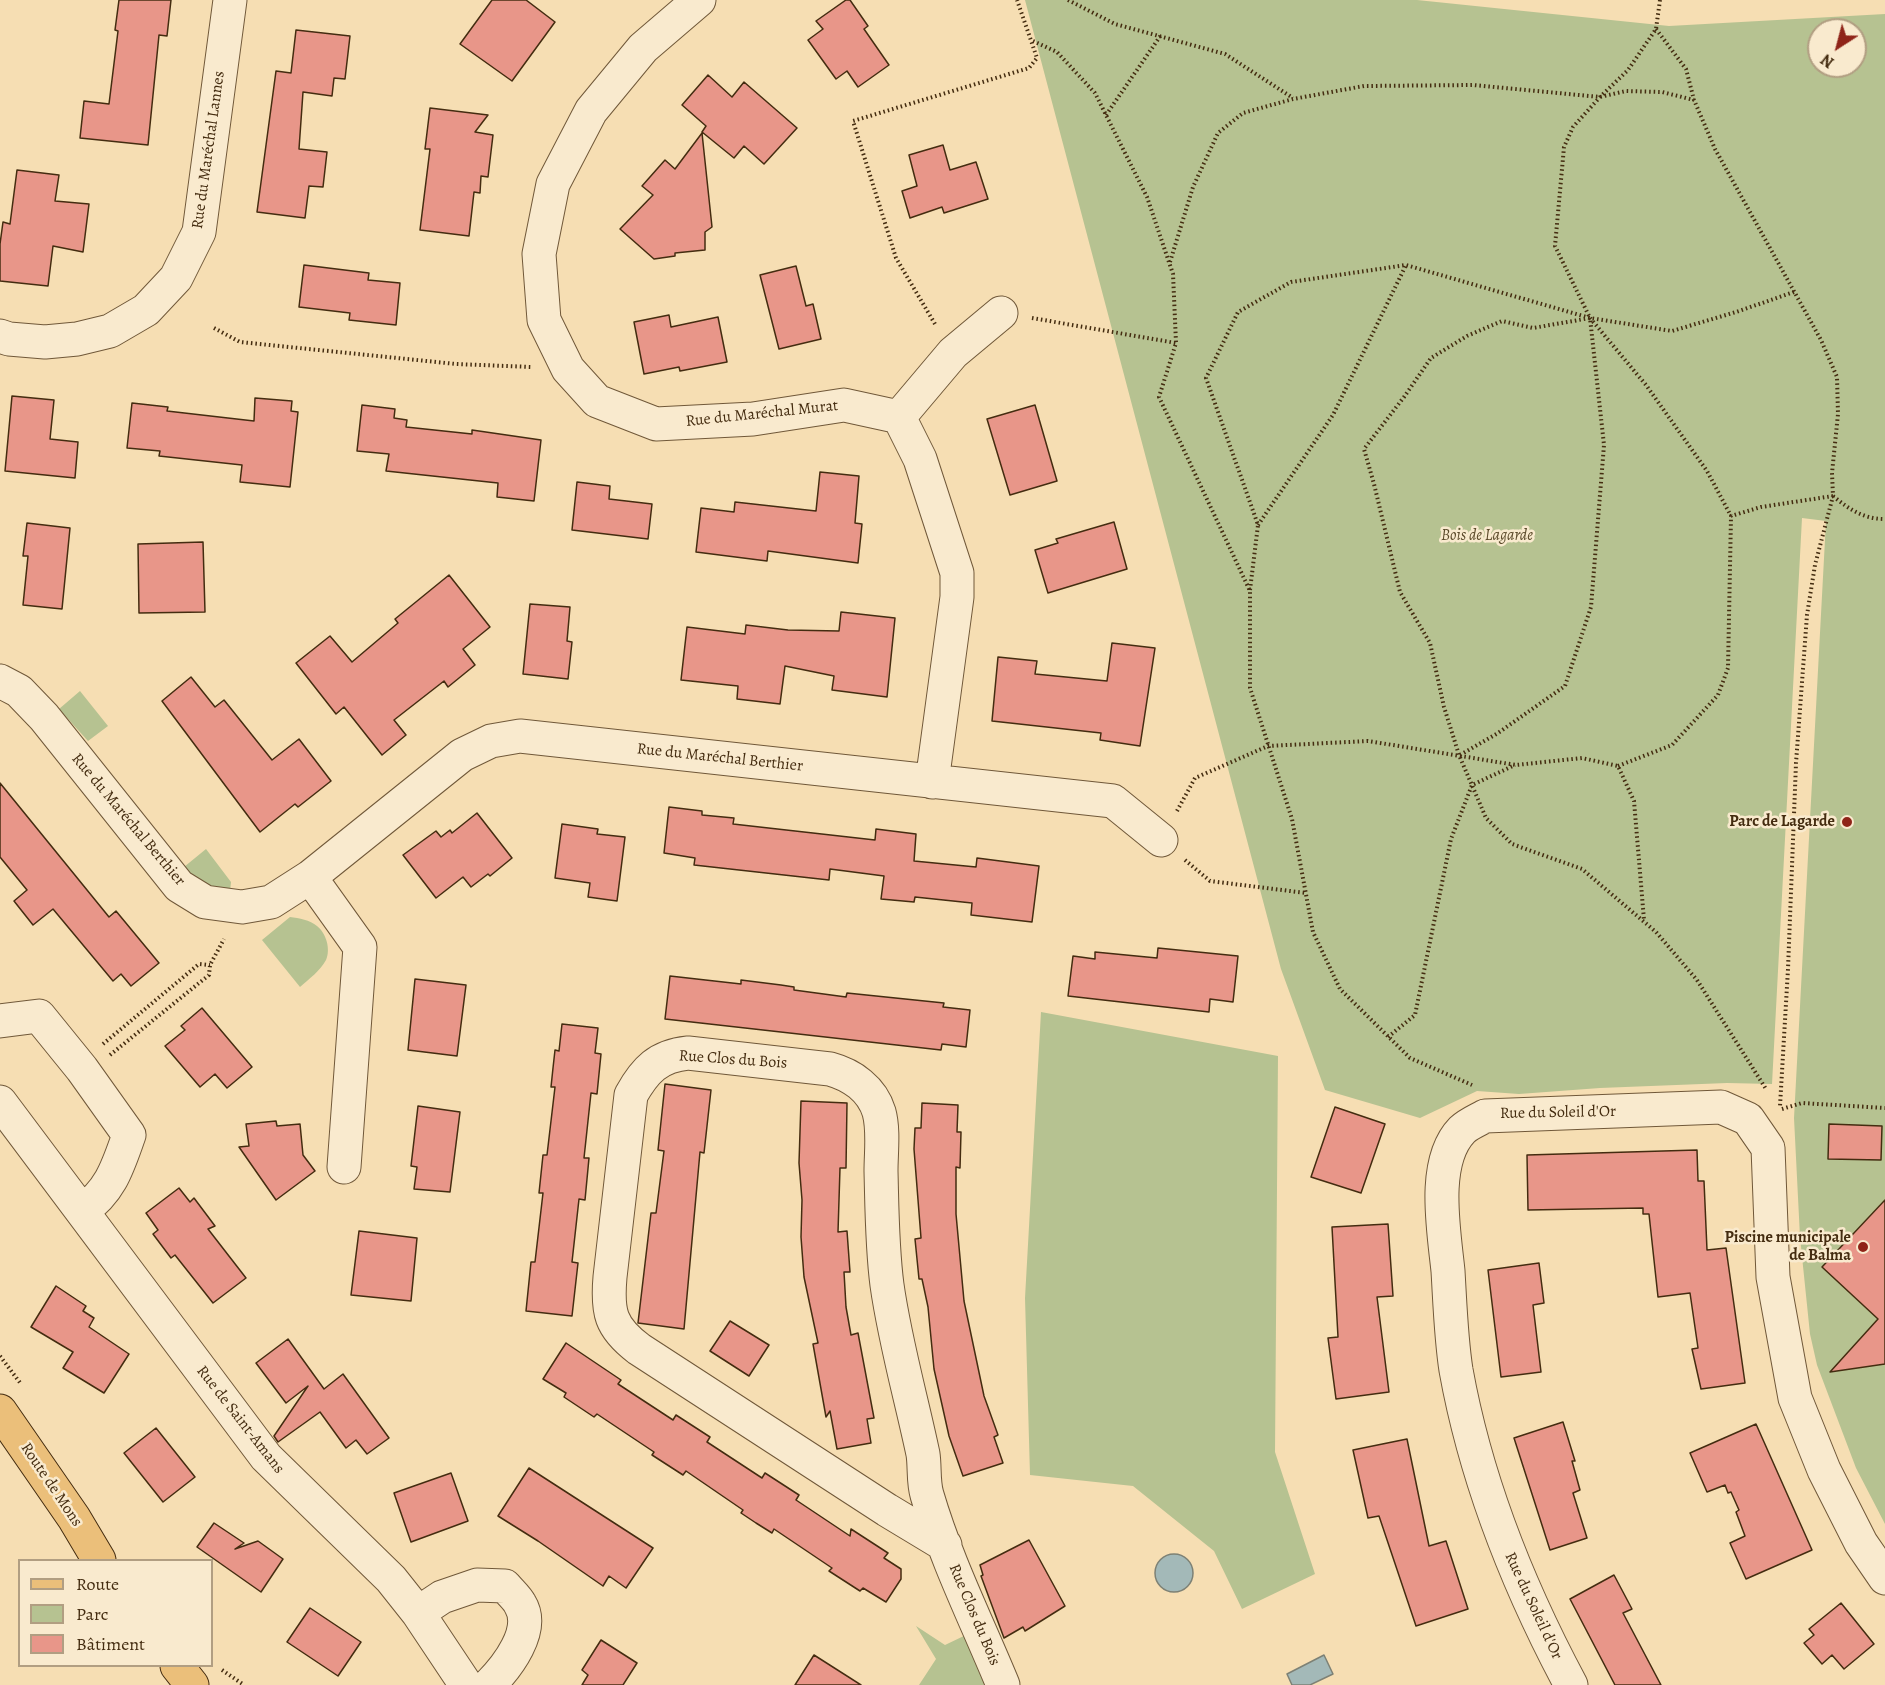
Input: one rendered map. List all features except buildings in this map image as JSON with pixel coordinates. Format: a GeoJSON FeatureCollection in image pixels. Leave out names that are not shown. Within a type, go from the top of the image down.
{"type":"FeatureCollection","features":[{"type":"Feature","properties":{"kind":"main road","name":"Route de Mons"},"geometry":{"type":"LineString","coordinates":[[0,1411],[74,1518],[98,1559]]}},
{"type":"Feature","properties":{"kind":"main road"},"geometry":{"type":"LineString","coordinates":[[178,1667],[192,1685]]}},
{"type":"Feature","properties":{"kind":"street","name":"Rue du Maréchal Lannes"},"geometry":{"type":"LineString","coordinates":[[0,336],[45,342],[77,339],[111,331],[146,310],[176,278],[199,232],[230,0]]}},
{"type":"Feature","properties":{"kind":"street","name":"Rue du Maréchal Murat"},"geometry":{"type":"LineString","coordinates":[[699,0],[643,48],[591,111],[553,184],[539,254],[544,320],[568,369],[597,401],[656,424],[753,418],[844,405],[899,417]]}},
{"type":"Feature","properties":{"kind":"street"},"geometry":{"type":"LineString","coordinates":[[932,782],[957,597],[957,573],[920,459],[899,417],[953,352],[1000,313]]}},
{"type":"Feature","properties":{"kind":"street","name":"Rue du Maréchal Berthier"},"geometry":{"type":"LineString","coordinates":[[0,681],[19,691],[44,717],[179,886],[205,902],[242,907],[271,902],[310,877],[462,755],[491,741],[520,736],[1113,801],[1161,840]]}},
{"type":"Feature","properties":{"kind":"street"},"geometry":{"type":"LineString","coordinates":[[310,877],[360,947],[344,1167]]}},
{"type":"Feature","properties":{"kind":"street"},"geometry":{"type":"LineString","coordinates":[[0,1021],[39,1016],[129,1135],[115,1175],[96,1201],[82,1211]]}},
{"type":"Feature","properties":{"kind":"street","name":"Rue Clos du Bois"},"geometry":{"type":"LineString","coordinates":[[945,1545],[887,1510],[639,1349],[625,1339],[613,1321],[608,1302],[631,1095],[642,1076],[654,1064],[673,1055],[688,1053],[830,1069],[846,1074],[862,1085],[871,1097],[879,1112],[881,1129],[882,1228],[887,1282],[896,1340],[923,1457],[926,1492],[945,1545],[1003,1685]]}},
{"type":"Feature","properties":{"kind":"street","name":"Rue de Saint-Amans"},"geometry":{"type":"LineString","coordinates":[[0,1102],[266,1457],[391,1579],[418,1613],[466,1685]]}},
{"type":"Feature","properties":{"kind":"street","name":"Rue du Soleil d'Or"},"geometry":{"type":"LineString","coordinates":[[1571,1685],[1531,1605],[1499,1530],[1473,1443],[1456,1369],[1442,1203],[1447,1155],[1462,1130],[1485,1116],[1721,1107],[1748,1119],[1768,1148],[1773,1277],[1795,1398],[1824,1470],[1861,1543],[1885,1578]]}},
{"type":"Feature","properties":{"kind":"street"},"geometry":{"type":"LineString","coordinates":[[418,1613],[442,1597],[477,1585],[505,1586],[522,1605],[526,1628],[517,1649],[489,1685]]}},
{"type":"Feature","properties":{"kind":"path"},"geometry":{"type":"LineString","coordinates":[[953,352],[896,258],[853,121],[1029,68],[1037,58],[1017,0]]}},
{"type":"Feature","properties":{"kind":"path"},"geometry":{"type":"LineString","coordinates":[[1068,0],[1115,24],[1225,54],[1293,99]]}},
{"type":"Feature","properties":{"kind":"path"},"geometry":{"type":"LineString","coordinates":[[1306,893],[1210,881],[1161,840],[1196,778],[1268,746],[1368,741],[1516,765],[1582,758],[1618,766],[1672,745],[1718,694],[1728,668],[1731,516],[1707,471],[1646,385],[1590,318],[1555,246],[1564,147],[1573,127],[1600,96],[1628,70],[1656,29],[1660,0]]}},
{"type":"Feature","properties":{"kind":"path"},"geometry":{"type":"LineString","coordinates":[[1656,29],[1686,69],[1694,100],[1715,149],[1821,340],[1837,377],[1838,414],[1832,474],[1833,496],[1815,565],[1807,615],[1779,1110]]}},
{"type":"Feature","properties":{"kind":"path"},"geometry":{"type":"LineString","coordinates":[[1106,115],[1161,35]]}},
{"type":"Feature","properties":{"kind":"path"},"geometry":{"type":"LineString","coordinates":[[1033,42],[1057,52],[1095,93],[1148,197],[1173,274],[1176,343],[1160,397],[1250,591]]}},
{"type":"Feature","properties":{"kind":"path"},"geometry":{"type":"LineString","coordinates":[[1169,264],[1192,187],[1218,133],[1244,113],[1293,99],[1364,86],[1473,85],[1600,96],[1626,92],[1662,92],[1694,100]]}},
{"type":"Feature","properties":{"kind":"path"},"geometry":{"type":"LineString","coordinates":[[1485,1116],[1473,1086],[1410,1058],[1340,990],[1313,932],[1292,819],[1250,688],[1250,591],[1258,525],[1206,378],[1238,312],[1291,282],[1406,265],[1590,318],[1672,331],[1794,292]]}},
{"type":"Feature","properties":{"kind":"path"},"geometry":{"type":"LineString","coordinates":[[1258,525],[1333,415],[1406,265]]}},
{"type":"Feature","properties":{"kind":"path"},"geometry":{"type":"LineString","coordinates":[[1000,313],[1176,343]]}},
{"type":"Feature","properties":{"kind":"path"},"geometry":{"type":"LineString","coordinates":[[1590,318],[1533,328],[1502,321],[1467,336],[1431,358],[1364,448],[1400,592],[1430,643],[1444,707],[1459,755],[1486,818],[1512,844],[1582,870],[1644,921],[1697,980],[1766,1090]]}},
{"type":"Feature","properties":{"kind":"path"},"geometry":{"type":"LineString","coordinates":[[1459,755],[1498,733],[1564,687],[1592,607],[1604,445],[1590,318]]}},
{"type":"Feature","properties":{"kind":"path"},"geometry":{"type":"LineString","coordinates":[[214,328],[240,342],[456,364],[568,369]]}},
{"type":"Feature","properties":{"kind":"path"},"geometry":{"type":"LineString","coordinates":[[1731,516],[1761,507],[1833,496],[1853,512],[1876,519],[1885,519]]}},
{"type":"Feature","properties":{"kind":"path"},"geometry":{"type":"LineString","coordinates":[[1388,1037],[1415,1015],[1451,839],[1472,785],[1516,765]]}},
{"type":"Feature","properties":{"kind":"path"},"geometry":{"type":"LineString","coordinates":[[1618,766],[1634,801],[1644,921]]}},
{"type":"Feature","properties":{"kind":"path"},"geometry":{"type":"LineString","coordinates":[[114,1052],[209,975],[210,965],[242,907]]}},
{"type":"Feature","properties":{"kind":"path"},"geometry":{"type":"LineString","coordinates":[[97,1049],[199,964],[210,965]]}},
{"type":"Feature","properties":{"kind":"path"},"geometry":{"type":"LineString","coordinates":[[1773,1100],[1779,1110]]}},
{"type":"Feature","properties":{"kind":"path"},"geometry":{"type":"LineString","coordinates":[[1779,1110],[1802,1103],[1885,1108]]}},
{"type":"Feature","properties":{"kind":"path"},"geometry":{"type":"LineString","coordinates":[[220,1668],[244,1685]]}},
{"type":"Feature","properties":{"kind":"green space","name":"Bois de Lagarde"},"geometry":{"type":"Polygon","coordinates":[[[1025,0],[1417,0],[1669,26],[1807,18],[1807,78],[1867,78],[1867,18],[1813,18],[1885,14],[1885,1524],[1856,1468],[1817,1365],[1810,1334],[1800,1237],[1794,1118],[1826,521],[1802,518],[1772,1084],[1727,1083],[1600,1088],[1519,1094],[1477,1091],[1420,1118],[1325,1090],[1281,969],[1025,0]]]}},
{"type":"Feature","properties":{"kind":"green space"},"geometry":{"type":"Polygon","coordinates":[[[80,691],[108,726],[88,741],[59,709],[80,691]]]}},
{"type":"Feature","properties":{"kind":"green space"},"geometry":{"type":"Polygon","coordinates":[[[206,849],[231,882],[230,892],[204,888],[184,867],[206,849]]]}},
{"type":"Feature","properties":{"kind":"green space"},"geometry":{"type":"Polygon","coordinates":[[[290,917],[308,921],[317,926],[323,933],[328,946],[324,964],[300,987],[262,940],[290,917]]]}},
{"type":"Feature","properties":{"kind":"green space"},"geometry":{"type":"Polygon","coordinates":[[[1041,1012],[1278,1056],[1275,1452],[1315,1574],[1242,1609],[1214,1551],[1133,1486],[1030,1475],[1025,1298],[1041,1012]]]}},
{"type":"Feature","properties":{"kind":"green space"},"geometry":{"type":"Polygon","coordinates":[[[916,1626],[945,1645],[968,1634],[990,1685],[919,1685],[936,1659],[916,1626]]]}},
{"type":"Feature","properties":{"kind":"shaded area"},"geometry":{"type":"Polygon","coordinates":[[[1174,1554],[1181,1555],[1187,1560],[1192,1566],[1192,1580],[1187,1586],[1181,1591],[1174,1592],[1167,1591],[1161,1586],[1156,1580],[1155,1573],[1156,1566],[1161,1560],[1167,1555],[1174,1554]]]}},
{"type":"Feature","properties":{"kind":"shaded area"},"geometry":{"type":"Polygon","coordinates":[[[1324,1655],[1333,1674],[1310,1685],[1292,1685],[1287,1674],[1324,1655]]]}},
{"type":"Feature","properties":{"kind":"place","name":"Parc de Lagarde"},"geometry":{"type":"Point","coordinates":[1847,822]}},
{"type":"Feature","properties":{"kind":"place","name":"Piscine municipale de Balma"},"geometry":{"type":"Point","coordinates":[1863,1247]}}]}
